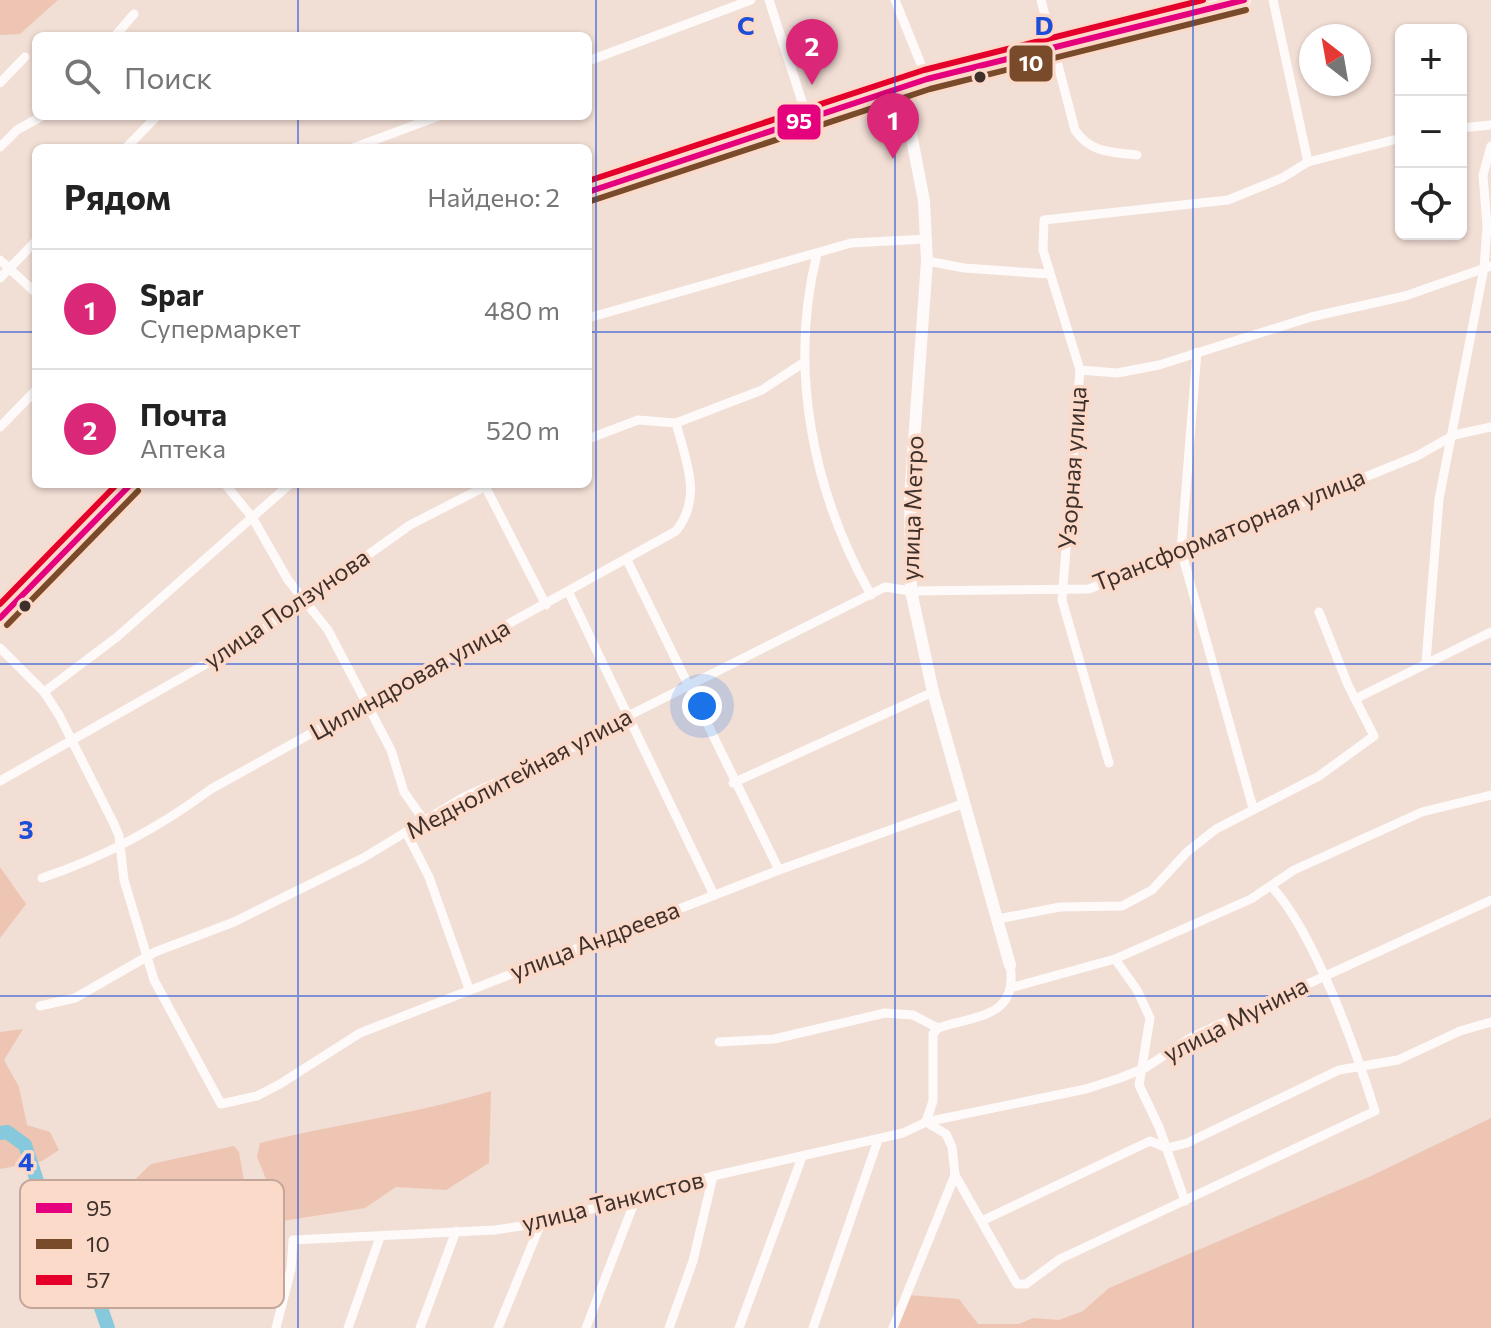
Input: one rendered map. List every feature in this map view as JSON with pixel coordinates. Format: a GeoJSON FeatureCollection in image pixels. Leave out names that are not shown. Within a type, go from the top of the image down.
{"type":"FeatureCollection","features":[{"type":"Feature","properties":{"kind":"main road"},"geometry":{"type":"LineString","coordinates":[[592,191],[927,79],[1244,0]]}},
{"type":"Feature","properties":{"kind":"main road"},"geometry":{"type":"LineString","coordinates":[[0,618],[127,488]]}},
{"type":"Feature","properties":{"kind":"street"},"geometry":{"type":"LineString","coordinates":[[592,60],[751,0]]}},
{"type":"Feature","properties":{"kind":"street"},"geometry":{"type":"LineString","coordinates":[[769,0],[807,117]]}},
{"type":"Feature","properties":{"kind":"street"},"geometry":{"type":"LineString","coordinates":[[895,0],[927,79]]}},
{"type":"Feature","properties":{"kind":"street"},"geometry":{"type":"LineString","coordinates":[[1041,0],[1069,117],[1081,138],[1099,150],[1137,155]]}},
{"type":"Feature","properties":{"kind":"street"},"geometry":{"type":"LineString","coordinates":[[1273,0],[1308,162],[1395,140]]}},
{"type":"Feature","properties":{"kind":"street"},"geometry":{"type":"LineString","coordinates":[[118,32],[134,14]]}},
{"type":"Feature","properties":{"kind":"street"},"geometry":{"type":"LineString","coordinates":[[0,83],[25,57]]}},
{"type":"Feature","properties":{"kind":"street","name":"улица Метро"},"geometry":{"type":"LineString","coordinates":[[902,87],[924,201],[927,239],[910,497],[911,591],[933,692],[1010,965]]}},
{"type":"Feature","properties":{"kind":"street"},"geometry":{"type":"LineString","coordinates":[[2,142],[35,120]]}},
{"type":"Feature","properties":{"kind":"street"},"geometry":{"type":"LineString","coordinates":[[130,144],[153,120]]}},
{"type":"Feature","properties":{"kind":"street"},"geometry":{"type":"LineString","coordinates":[[364,144],[428,120]]}},
{"type":"Feature","properties":{"kind":"street"},"geometry":{"type":"LineString","coordinates":[[1467,127],[1491,125]]}},
{"type":"Feature","properties":{"kind":"street"},"geometry":{"type":"LineString","coordinates":[[1426,662],[1439,499],[1454,435],[1460,382],[1487,267],[1483,175],[1491,146]]}},
{"type":"Feature","properties":{"kind":"street","name":"Узорная улица"},"geometry":{"type":"LineString","coordinates":[[1109,763],[1062,600],[1080,370],[1043,250],[1044,220],[1228,200],[1282,178],[1308,162]]}},
{"type":"Feature","properties":{"kind":"street"},"geometry":{"type":"LineString","coordinates":[[592,317],[851,243],[927,239]]}},
{"type":"Feature","properties":{"kind":"street"},"geometry":{"type":"LineString","coordinates":[[0,278],[32,245]]}},
{"type":"Feature","properties":{"kind":"street","name":"улица Метро"},"geometry":{"type":"LineString","coordinates":[[817,254],[806,295],[803,363],[818,467],[827,497],[871,595]]}},
{"type":"Feature","properties":{"kind":"street"},"geometry":{"type":"LineString","coordinates":[[0,260],[32,289]]}},
{"type":"Feature","properties":{"kind":"street"},"geometry":{"type":"LineString","coordinates":[[927,261],[964,268],[1049,274]]}},
{"type":"Feature","properties":{"kind":"street"},"geometry":{"type":"LineString","coordinates":[[1080,370],[1117,373],[1159,365],[1311,317],[1405,296],[1487,267]]}},
{"type":"Feature","properties":{"kind":"street"},"geometry":{"type":"LineString","coordinates":[[1197,352],[1181,550],[1253,808]]}},
{"type":"Feature","properties":{"kind":"street"},"geometry":{"type":"LineString","coordinates":[[592,437],[638,420],[676,423],[762,390],[803,363]]}},
{"type":"Feature","properties":{"kind":"street"},"geometry":{"type":"LineString","coordinates":[[0,427],[32,394]]}},
{"type":"Feature","properties":{"kind":"street","name":"Цилиндровая улица"},"geometry":{"type":"LineString","coordinates":[[42,878],[121,844],[182,811],[211,789],[676,531],[687,516],[693,498],[676,423]]}},
{"type":"Feature","properties":{"kind":"street","name":"Трансформаторная улица"},"geometry":{"type":"LineString","coordinates":[[911,591],[1089,589],[1417,456],[1454,435],[1491,427]]}},
{"type":"Feature","properties":{"kind":"street"},"geometry":{"type":"LineString","coordinates":[[228,488],[252,517],[288,580],[328,630],[391,750],[404,792],[425,822]]}},
{"type":"Feature","properties":{"kind":"street"},"geometry":{"type":"LineString","coordinates":[[44,692],[117,637],[285,488]]}},
{"type":"Feature","properties":{"kind":"street","name":"улица Ползунова"},"geometry":{"type":"LineString","coordinates":[[0,781],[248,640],[410,525],[480,488]]}},
{"type":"Feature","properties":{"kind":"street"},"geometry":{"type":"LineString","coordinates":[[488,488],[546,605]]}},
{"type":"Feature","properties":{"kind":"street"},"geometry":{"type":"LineString","coordinates":[[627,560],[733,783],[779,870]]}},
{"type":"Feature","properties":{"kind":"street","name":"Меднолитейная улица"},"geometry":{"type":"LineString","coordinates":[[40,1006],[75,998],[147,957],[234,922],[363,858],[462,798],[576,746],[686,686],[885,587],[911,591]]}},
{"type":"Feature","properties":{"kind":"street"},"geometry":{"type":"LineString","coordinates":[[569,593],[714,895]]}},
{"type":"Feature","properties":{"kind":"street"},"geometry":{"type":"LineString","coordinates":[[998,919],[1060,907],[1122,906],[1152,890],[1187,852],[1216,829],[1319,776],[1374,736],[1319,612]]}},
{"type":"Feature","properties":{"kind":"street"},"geometry":{"type":"LineString","coordinates":[[1355,699],[1491,632]]}},
{"type":"Feature","properties":{"kind":"street"},"geometry":{"type":"LineString","coordinates":[[0,648],[44,692],[121,844],[124,880],[147,957]]}},
{"type":"Feature","properties":{"kind":"street"},"geometry":{"type":"LineString","coordinates":[[733,783],[933,692]]}},
{"type":"Feature","properties":{"kind":"street"},"geometry":{"type":"LineString","coordinates":[[1014,987],[1115,959],[1272,887],[1294,870],[1422,812],[1491,795]]}},
{"type":"Feature","properties":{"kind":"street","name":"улица Андреева"},"geometry":{"type":"LineString","coordinates":[[147,957],[167,1007],[178,1021],[221,1104],[257,1096],[360,1033],[779,870],[965,803]]}},
{"type":"Feature","properties":{"kind":"street"},"geometry":{"type":"LineString","coordinates":[[406,832],[429,877],[469,989]]}},
{"type":"Feature","properties":{"kind":"street"},"geometry":{"type":"LineString","coordinates":[[938,1028],[931,1042],[933,1101],[926,1122],[946,1134],[952,1147],[955,1175],[984,1220],[1017,1284],[1026,1284],[1060,1259],[1375,1111],[1361,1065],[1323,977],[1289,906],[1272,887]]}},
{"type":"Feature","properties":{"kind":"street","name":"улица Мунина"},"geometry":{"type":"LineString","coordinates":[[926,1122],[1086,1089],[1142,1069],[1192,1037],[1491,900]]}},
{"type":"Feature","properties":{"kind":"street"},"geometry":{"type":"LineString","coordinates":[[1115,959],[1137,990],[1150,1018],[1139,1085],[1167,1148],[1185,1201]]}},
{"type":"Feature","properties":{"kind":"street"},"geometry":{"type":"LineString","coordinates":[[719,1042],[774,1039],[893,1012],[913,1015],[938,1028],[986,1015],[1008,998],[1014,987],[1010,965]]}},
{"type":"Feature","properties":{"kind":"street"},"geometry":{"type":"LineString","coordinates":[[984,1220],[1150,1141],[1167,1148],[1187,1143],[1304,1085],[1361,1065],[1398,1060],[1460,1031],[1491,1022]]}},
{"type":"Feature","properties":{"kind":"street","name":"улица Танкистов"},"geometry":{"type":"LineString","coordinates":[[284,1297],[291,1269],[293,1240],[495,1230],[541,1223],[713,1176],[878,1140],[926,1122]]}},
{"type":"Feature","properties":{"kind":"street"},"geometry":{"type":"LineString","coordinates":[[813,1328],[878,1140]]}},
{"type":"Feature","properties":{"kind":"street"},"geometry":{"type":"LineString","coordinates":[[739,1328],[802,1157]]}},
{"type":"Feature","properties":{"kind":"street"},"geometry":{"type":"LineString","coordinates":[[893,1328],[955,1175]]}},
{"type":"Feature","properties":{"kind":"street"},"geometry":{"type":"LineString","coordinates":[[669,1328],[693,1261],[713,1176]]}},
{"type":"Feature","properties":{"kind":"street"},"geometry":{"type":"LineString","coordinates":[[586,1328],[636,1198]]}},
{"type":"Feature","properties":{"kind":"street"},"geometry":{"type":"LineString","coordinates":[[498,1328],[541,1223]]}},
{"type":"Feature","properties":{"kind":"street"},"geometry":{"type":"LineString","coordinates":[[420,1328],[456,1231]]}},
{"type":"Feature","properties":{"kind":"street"},"geometry":{"type":"LineString","coordinates":[[348,1328],[380,1237]]}},
{"type":"Feature","properties":{"kind":"street","name":"улица Танкистов"},"geometry":{"type":"LineString","coordinates":[[276,1328],[281,1308]]}},
{"type":"Feature","properties":{"kind":"shaded area"},"geometry":{"type":"Polygon","coordinates":[[[0,0],[58,0],[20,34],[0,35],[0,0]]]}},
{"type":"Feature","properties":{"kind":"shaded area"},"geometry":{"type":"Polygon","coordinates":[[[0,867],[26,904],[0,938],[0,867]]]}},
{"type":"Feature","properties":{"kind":"shaded area"},"geometry":{"type":"Polygon","coordinates":[[[23,1029],[4,1060],[19,1087],[27,1125],[50,1132],[59,1150],[42,1161],[0,1169],[0,1032],[23,1029]]]}},
{"type":"Feature","properties":{"kind":"shaded area"},"geometry":{"type":"Polygon","coordinates":[[[491,1091],[489,1163],[446,1190],[396,1187],[365,1208],[284,1221],[284,1180],[266,1180],[257,1157],[260,1143],[491,1091]]]}},
{"type":"Feature","properties":{"kind":"shaded area"},"geometry":{"type":"Polygon","coordinates":[[[1491,1118],[1491,1328],[893,1328],[908,1295],[959,1299],[978,1324],[1019,1324],[1033,1318],[1059,1320],[1083,1311],[1109,1288],[1369,1177],[1491,1118]]]}},
{"type":"Feature","properties":{"kind":"shaded area"},"geometry":{"type":"Polygon","coordinates":[[[234,1146],[239,1152],[244,1180],[135,1180],[151,1164],[234,1146]]]}},
{"type":"Feature","properties":{"kind":"waterway"},"geometry":{"type":"LineString","coordinates":[[0,1133],[7,1132],[25,1145],[37,1180]]}},
{"type":"Feature","properties":{"kind":"waterway"},"geometry":{"type":"LineString","coordinates":[[101,1308],[108,1328]]}},
{"type":"Feature","properties":{"kind":"transit line","name":"57"},"geometry":{"type":"LineString","coordinates":[[592,180],[924,70],[1203,0]]}},
{"type":"Feature","properties":{"kind":"transit line","name":"95"},"geometry":{"type":"LineString","coordinates":[[592,191],[927,79],[1244,0]]}},
{"type":"Feature","properties":{"kind":"transit line","name":"10"},"geometry":{"type":"LineString","coordinates":[[592,201],[930,89],[1246,10]]}},
{"type":"Feature","properties":{"kind":"transit line","name":"57"},"geometry":{"type":"LineString","coordinates":[[0,604],[113,488]]}},
{"type":"Feature","properties":{"kind":"transit line","name":"95"},"geometry":{"type":"LineString","coordinates":[[0,618],[127,488]]}},
{"type":"Feature","properties":{"kind":"transit line","name":"10"},"geometry":{"type":"LineString","coordinates":[[7,625],[138,491]]}},
{"type":"Feature","properties":{"kind":"place","name":"Почта"},"geometry":{"type":"Point","coordinates":[812,85]}},
{"type":"Feature","properties":{"kind":"place","name":"Spar"},"geometry":{"type":"Point","coordinates":[893,159]}}]}
